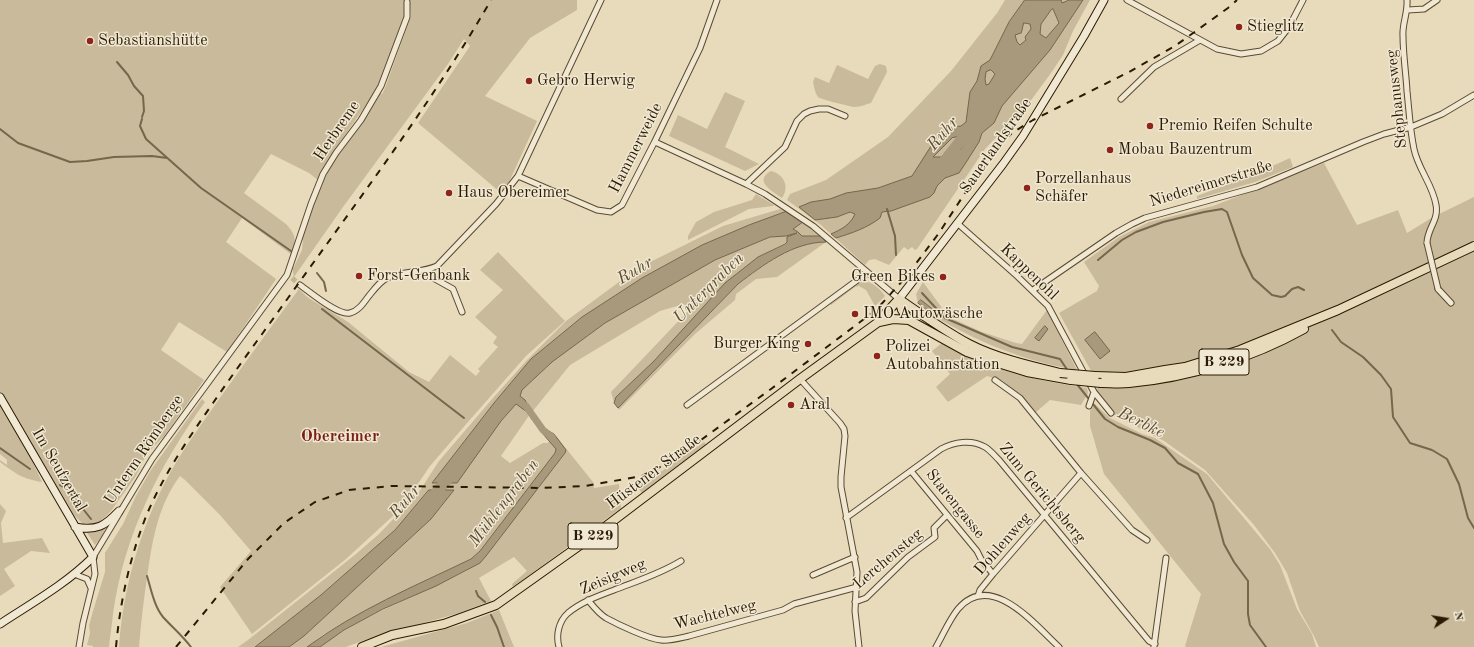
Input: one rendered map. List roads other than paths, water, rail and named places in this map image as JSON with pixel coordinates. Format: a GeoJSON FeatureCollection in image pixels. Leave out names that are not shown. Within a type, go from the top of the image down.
{"type":"FeatureCollection","features":[{"type":"Feature","properties":{"kind":"main road","name":"B 229"},"geometry":{"type":"LineString","coordinates":[[877,323],[893,319],[908,320],[967,352],[1027,372],[1071,380],[1098,380],[1126,377],[1185,367],[1240,350],[1338,310],[1474,246]]}},
{"type":"Feature","properties":{"kind":"main road"},"geometry":{"type":"LineString","coordinates":[[899,299],[902,310],[908,320]]}},
{"type":"Feature","properties":{"kind":"main road","name":"Hüstener Straße"},"geometry":{"type":"LineString","coordinates":[[362,647],[392,635],[444,624],[496,605],[593,536],[800,379],[877,323],[899,299]]}},
{"type":"Feature","properties":{"kind":"main road","name":"B 229"},"geometry":{"type":"LineString","coordinates":[[899,299],[936,324],[970,344],[1029,365],[1060,373],[1098,380]]}},
{"type":"Feature","properties":{"kind":"street"},"geometry":{"type":"LineString","coordinates":[[300,285],[338,311],[346,313],[355,311],[359,308],[385,279],[405,273],[429,270],[437,266],[496,204],[518,176],[601,0]]}},
{"type":"Feature","properties":{"kind":"street","name":"Hammerweide"},"geometry":{"type":"LineString","coordinates":[[518,176],[597,210],[611,212],[622,205],[655,142],[700,48],[717,0]]}},
{"type":"Feature","properties":{"kind":"street","name":"Sauerlandstraße"},"geometry":{"type":"LineString","coordinates":[[899,299],[1023,136],[1084,36],[1104,0]]}},
{"type":"Feature","properties":{"kind":"street"},"geometry":{"type":"LineString","coordinates":[[1127,0],[1217,49],[1233,53],[1247,54],[1261,50],[1273,44],[1283,36],[1304,0]]}},
{"type":"Feature","properties":{"kind":"street","name":"Stephanusweg"},"geometry":{"type":"LineString","coordinates":[[1407,0],[1408,10],[1403,34],[1410,127],[1414,150],[1432,191],[1436,206],[1436,216],[1427,235],[1427,243],[1438,289],[1451,303]]}},
{"type":"Feature","properties":{"kind":"street"},"geometry":{"type":"LineString","coordinates":[[1408,10],[1424,9],[1437,0]]}},
{"type":"Feature","properties":{"kind":"street","name":"Herbreme"},"geometry":{"type":"LineString","coordinates":[[287,275],[311,204],[324,174],[336,153],[361,120],[381,86],[407,18],[407,2]]}},
{"type":"Feature","properties":{"kind":"street"},"geometry":{"type":"LineString","coordinates":[[1121,99],[1154,67],[1200,40]]}},
{"type":"Feature","properties":{"kind":"street","name":"Niedereimerstraße"},"geometry":{"type":"LineString","coordinates":[[1033,290],[1116,233],[1145,218],[1257,187],[1363,142],[1384,134],[1410,127],[1442,114],[1474,95]]}},
{"type":"Feature","properties":{"kind":"street"},"geometry":{"type":"LineString","coordinates":[[746,184],[785,147],[797,121],[804,114],[820,108],[828,109],[845,116]]}},
{"type":"Feature","properties":{"kind":"street"},"geometry":{"type":"LineString","coordinates":[[655,142],[765,194],[813,226],[899,299]]}},
{"type":"Feature","properties":{"kind":"street","name":"Kappenohl"},"geometry":{"type":"LineString","coordinates":[[957,223],[1044,301],[1051,310],[1094,392],[1111,413]]}},
{"type":"Feature","properties":{"kind":"street"},"geometry":{"type":"LineString","coordinates":[[429,270],[436,279],[453,289],[462,312]]}},
{"type":"Feature","properties":{"kind":"street"},"geometry":{"type":"LineString","coordinates":[[687,405],[867,273]]}},
{"type":"Feature","properties":{"kind":"street"},"geometry":{"type":"LineString","coordinates":[[287,275],[292,278]]}},
{"type":"Feature","properties":{"kind":"street","name":"Unterm Römberge"},"geometry":{"type":"LineString","coordinates":[[0,624],[74,574],[92,557],[152,459],[287,275]]}},
{"type":"Feature","properties":{"kind":"street"},"geometry":{"type":"LineString","coordinates":[[800,379],[840,423],[845,432],[841,487],[857,572],[856,622],[859,647]]}},
{"type":"Feature","properties":{"kind":"street"},"geometry":{"type":"LineString","coordinates":[[995,380],[1020,398],[1081,473],[1132,530],[1146,540]]}},
{"type":"Feature","properties":{"kind":"street"},"geometry":{"type":"LineString","coordinates":[[1089,406],[1094,392]]}},
{"type":"Feature","properties":{"kind":"street","name":"Im Seufzertal"},"geometry":{"type":"LineString","coordinates":[[0,397],[92,557]]}},
{"type":"Feature","properties":{"kind":"street","name":"Zum Gerichtsberg"},"geometry":{"type":"LineString","coordinates":[[846,518],[948,446],[964,442],[976,443],[986,447],[999,460],[1149,641],[1154,645]]}},
{"type":"Feature","properties":{"kind":"street","name":"Starengasse"},"geometry":{"type":"LineString","coordinates":[[911,471],[977,551],[980,559],[993,574]]}},
{"type":"Feature","properties":{"kind":"street","name":"Dohlenweg"},"geometry":{"type":"LineString","coordinates":[[978,596],[980,590],[993,574],[1081,473]]}},
{"type":"Feature","properties":{"kind":"street"},"geometry":{"type":"LineString","coordinates":[[75,527],[86,529],[97,528],[107,524],[119,511]]}},
{"type":"Feature","properties":{"kind":"street","name":"Lerchensteg"},"geometry":{"type":"LineString","coordinates":[[856,602],[866,598],[908,557],[935,537],[934,528],[947,515]]}},
{"type":"Feature","properties":{"kind":"street"},"geometry":{"type":"LineString","coordinates":[[79,647],[95,574],[92,557]]}},
{"type":"Feature","properties":{"kind":"street"},"geometry":{"type":"LineString","coordinates":[[813,575],[855,557]]}},
{"type":"Feature","properties":{"kind":"street"},"geometry":{"type":"LineString","coordinates":[[1154,645],[1166,558]]}},
{"type":"Feature","properties":{"kind":"street","name":"Zeisigweg"},"geometry":{"type":"LineString","coordinates":[[559,647],[557,639],[560,625],[567,614],[588,600],[666,570],[681,561]]}},
{"type":"Feature","properties":{"kind":"street"},"geometry":{"type":"LineString","coordinates":[[74,574],[87,579],[91,589]]}},
{"type":"Feature","properties":{"kind":"street","name":"Wachtelweg"},"geometry":{"type":"LineString","coordinates":[[588,600],[596,610],[605,617],[648,637],[660,640],[689,636],[783,610],[794,604],[857,587]]}},
{"type":"Feature","properties":{"kind":"street"},"geometry":{"type":"LineString","coordinates":[[936,647],[958,609],[963,604],[978,596],[997,597],[1013,605],[1059,647]]}},
{"type":"Feature","properties":{"kind":"water"},"geometry":{"type":"Polygon","coordinates":[[[1025,0],[1061,0],[1062,3],[1068,0],[1083,0],[1050,50],[1002,106],[994,123],[982,133],[979,142],[959,173],[945,178],[937,186],[934,193],[930,197],[891,211],[882,212],[880,218],[870,225],[836,238],[831,234],[851,221],[855,214],[850,212],[837,217],[815,220],[799,207],[811,202],[830,199],[846,193],[878,188],[912,176],[940,132],[951,127],[961,126],[966,122],[970,92],[977,81],[981,66],[990,60],[1009,22],[1025,0]],[[1053,9],[1041,24],[1040,34],[1046,38],[1059,23],[1053,9]],[[1024,23],[1021,33],[1015,35],[1017,42],[1020,45],[1026,40],[1025,37],[1031,29],[1030,24],[1024,23]],[[991,70],[986,72],[986,85],[989,84],[995,74],[991,70]],[[970,134],[952,138],[933,157],[950,157],[961,149],[970,134]]]}},
{"type":"Feature","properties":{"kind":"water"},"geometry":{"type":"Polygon","coordinates":[[[788,211],[803,222],[793,229],[802,236],[821,236],[826,242],[814,243],[790,250],[768,262],[738,284],[618,408],[614,403],[616,397],[654,361],[725,283],[758,257],[785,244],[787,242],[787,237],[797,233],[786,236],[770,237],[715,260],[605,323],[552,362],[522,390],[520,396],[525,400],[531,412],[530,414],[516,404],[501,421],[457,483],[432,483],[494,403],[531,359],[582,317],[642,278],[702,245],[749,225],[788,211]]]}},
{"type":"Feature","properties":{"kind":"water"},"geometry":{"type":"Polygon","coordinates":[[[921,300],[935,311],[932,315],[918,303],[921,300]]]}},
{"type":"Feature","properties":{"kind":"water"},"geometry":{"type":"Polygon","coordinates":[[[1045,326],[1048,329],[1039,341],[1035,338],[1045,326]]]}},
{"type":"Feature","properties":{"kind":"water"},"geometry":{"type":"Polygon","coordinates":[[[1095,332],[1110,351],[1100,359],[1085,340],[1095,332]]]}},
{"type":"Feature","properties":{"kind":"water"},"geometry":{"type":"Polygon","coordinates":[[[534,416],[545,429],[542,432],[531,418],[534,416]]]}},
{"type":"Feature","properties":{"kind":"water"},"geometry":{"type":"Polygon","coordinates":[[[547,430],[554,434],[566,450],[565,453],[480,563],[436,586],[383,609],[344,630],[320,647],[307,647],[346,621],[471,559],[480,551],[555,453],[556,449],[543,434],[547,430]]]}},
{"type":"Feature","properties":{"kind":"water"},"geometry":{"type":"Polygon","coordinates":[[[429,490],[454,490],[431,519],[304,636],[289,647],[255,647],[321,595],[395,530],[429,490]]]}},
{"type":"Feature","properties":{"kind":"waterway"},"geometry":{"type":"LineString","coordinates":[[117,62],[143,96],[144,111],[142,117]]}},
{"type":"Feature","properties":{"kind":"waterway"},"geometry":{"type":"LineString","coordinates":[[142,119],[140,126],[146,139],[201,188],[291,251]]}},
{"type":"Feature","properties":{"kind":"waterway","name":"Ruhr"},"geometry":{"type":"LineString","coordinates":[[938,166],[943,163],[973,125]]}},
{"type":"Feature","properties":{"kind":"waterway"},"geometry":{"type":"LineString","coordinates":[[0,129],[18,143],[70,162],[114,157],[152,156],[167,158]]}},
{"type":"Feature","properties":{"kind":"waterway","name":"Berbke"},"geometry":{"type":"LineString","coordinates":[[887,209],[895,236],[896,255]]}},
{"type":"Feature","properties":{"kind":"waterway"},"geometry":{"type":"LineString","coordinates":[[1098,260],[1122,240],[1136,232],[1163,222],[1222,209],[1227,212],[1242,255],[1253,278],[1272,295],[1281,297],[1285,296],[1292,289],[1298,287],[1304,290]]}},
{"type":"Feature","properties":{"kind":"waterway"},"geometry":{"type":"LineString","coordinates":[[317,273],[324,282],[326,291]]}},
{"type":"Feature","properties":{"kind":"waterway","name":"Berbke"},"geometry":{"type":"LineString","coordinates":[[922,293],[945,318],[1012,347],[1060,359],[1068,371]]}},
{"type":"Feature","properties":{"kind":"waterway"},"geometry":{"type":"LineString","coordinates":[[322,309],[464,418]]}},
{"type":"Feature","properties":{"kind":"waterway"},"geometry":{"type":"LineString","coordinates":[[1332,330],[1341,342],[1363,357],[1381,375],[1391,389],[1393,417],[1410,443],[1432,450],[1447,459],[1459,484],[1468,518],[1474,528]]}},
{"type":"Feature","properties":{"kind":"waterway","name":"Berbke"},"geometry":{"type":"LineString","coordinates":[[1076,383],[1105,419],[1118,427],[1165,448],[1178,463],[1198,474],[1213,503],[1224,544],[1234,562],[1248,581],[1248,614],[1250,625],[1266,647]]}},
{"type":"Feature","properties":{"kind":"waterway","name":"Mühlengraben"},"geometry":{"type":"LineString","coordinates":[[526,406],[543,430],[552,437]]}},
{"type":"Feature","properties":{"kind":"waterway"},"geometry":{"type":"LineString","coordinates":[[0,448],[30,469]]}},
{"type":"Feature","properties":{"kind":"waterway","name":"Ruhr"},"geometry":{"type":"LineString","coordinates":[[429,501],[453,473]]}},
{"type":"Feature","properties":{"kind":"waterway"},"geometry":{"type":"LineString","coordinates":[[60,485],[68,490],[91,519]]}},
{"type":"Feature","properties":{"kind":"waterway"},"geometry":{"type":"LineString","coordinates":[[147,576],[153,597],[160,613],[191,647]]}},
{"type":"Feature","properties":{"kind":"waterway"},"geometry":{"type":"LineString","coordinates":[[476,591],[478,596],[485,602]]}},
{"type":"Feature","properties":{"kind":"waterway"},"geometry":{"type":"LineString","coordinates":[[491,615],[504,647]]}},
{"type":"Feature","properties":{"kind":"tunnel"},"geometry":{"type":"LineString","coordinates":[[292,278],[300,285]]}},
{"type":"Feature","properties":{"kind":"railway"},"geometry":{"type":"LineString","coordinates":[[116,647],[123,596],[136,546],[147,514],[169,471],[222,390],[419,114],[444,77],[491,0]]}},
{"type":"Feature","properties":{"kind":"railway"},"geometry":{"type":"LineString","coordinates":[[176,647],[248,559],[284,523],[315,502],[349,490],[392,486],[541,488],[585,486],[642,476],[672,461],[876,310],[905,278],[939,233],[991,153],[1012,133],[1033,120],[1129,72],[1175,46],[1237,0]]}},
{"type":"Feature","properties":{"kind":"place","name":"Stieglitz"},"geometry":{"type":"Point","coordinates":[1239,27]}},
{"type":"Feature","properties":{"kind":"place","name":"Sebastianshütte"},"geometry":{"type":"Point","coordinates":[90,41]}},
{"type":"Feature","properties":{"kind":"place","name":"Gebro Herwig"},"geometry":{"type":"Point","coordinates":[529,81]}},
{"type":"Feature","properties":{"kind":"place","name":"Premio Reifen Schulte"},"geometry":{"type":"Point","coordinates":[1150,126]}},
{"type":"Feature","properties":{"kind":"place","name":"Mobau Bauzentrum"},"geometry":{"type":"Point","coordinates":[1110,150]}},
{"type":"Feature","properties":{"kind":"place","name":"Porzellanhaus Schäfer"},"geometry":{"type":"Point","coordinates":[1027,188]}},
{"type":"Feature","properties":{"kind":"place","name":"Haus Obereimer"},"geometry":{"type":"Point","coordinates":[449,193]}},
{"type":"Feature","properties":{"kind":"place","name":"Forst-Genbank"},"geometry":{"type":"Point","coordinates":[359,276]}},
{"type":"Feature","properties":{"kind":"place","name":"Green Bikes"},"geometry":{"type":"Point","coordinates":[943,277]}},
{"type":"Feature","properties":{"kind":"place","name":"IMO Autowäsche"},"geometry":{"type":"Point","coordinates":[855,314]}},
{"type":"Feature","properties":{"kind":"place","name":"Burger King"},"geometry":{"type":"Point","coordinates":[808,344]}},
{"type":"Feature","properties":{"kind":"place","name":"Polizei Autobahnstation"},"geometry":{"type":"Point","coordinates":[877,356]}},
{"type":"Feature","properties":{"kind":"place","name":"Aral"},"geometry":{"type":"Point","coordinates":[791,405]}},
{"type":"Feature","properties":{"kind":"district","name":"Obereimer"},"geometry":{"type":"Point","coordinates":[340,437]}},
{"type":"Feature","properties":{"kind":"water label","name":"Untergraben"},"geometry":{"type":"Point","coordinates":[709,288]}}]}
